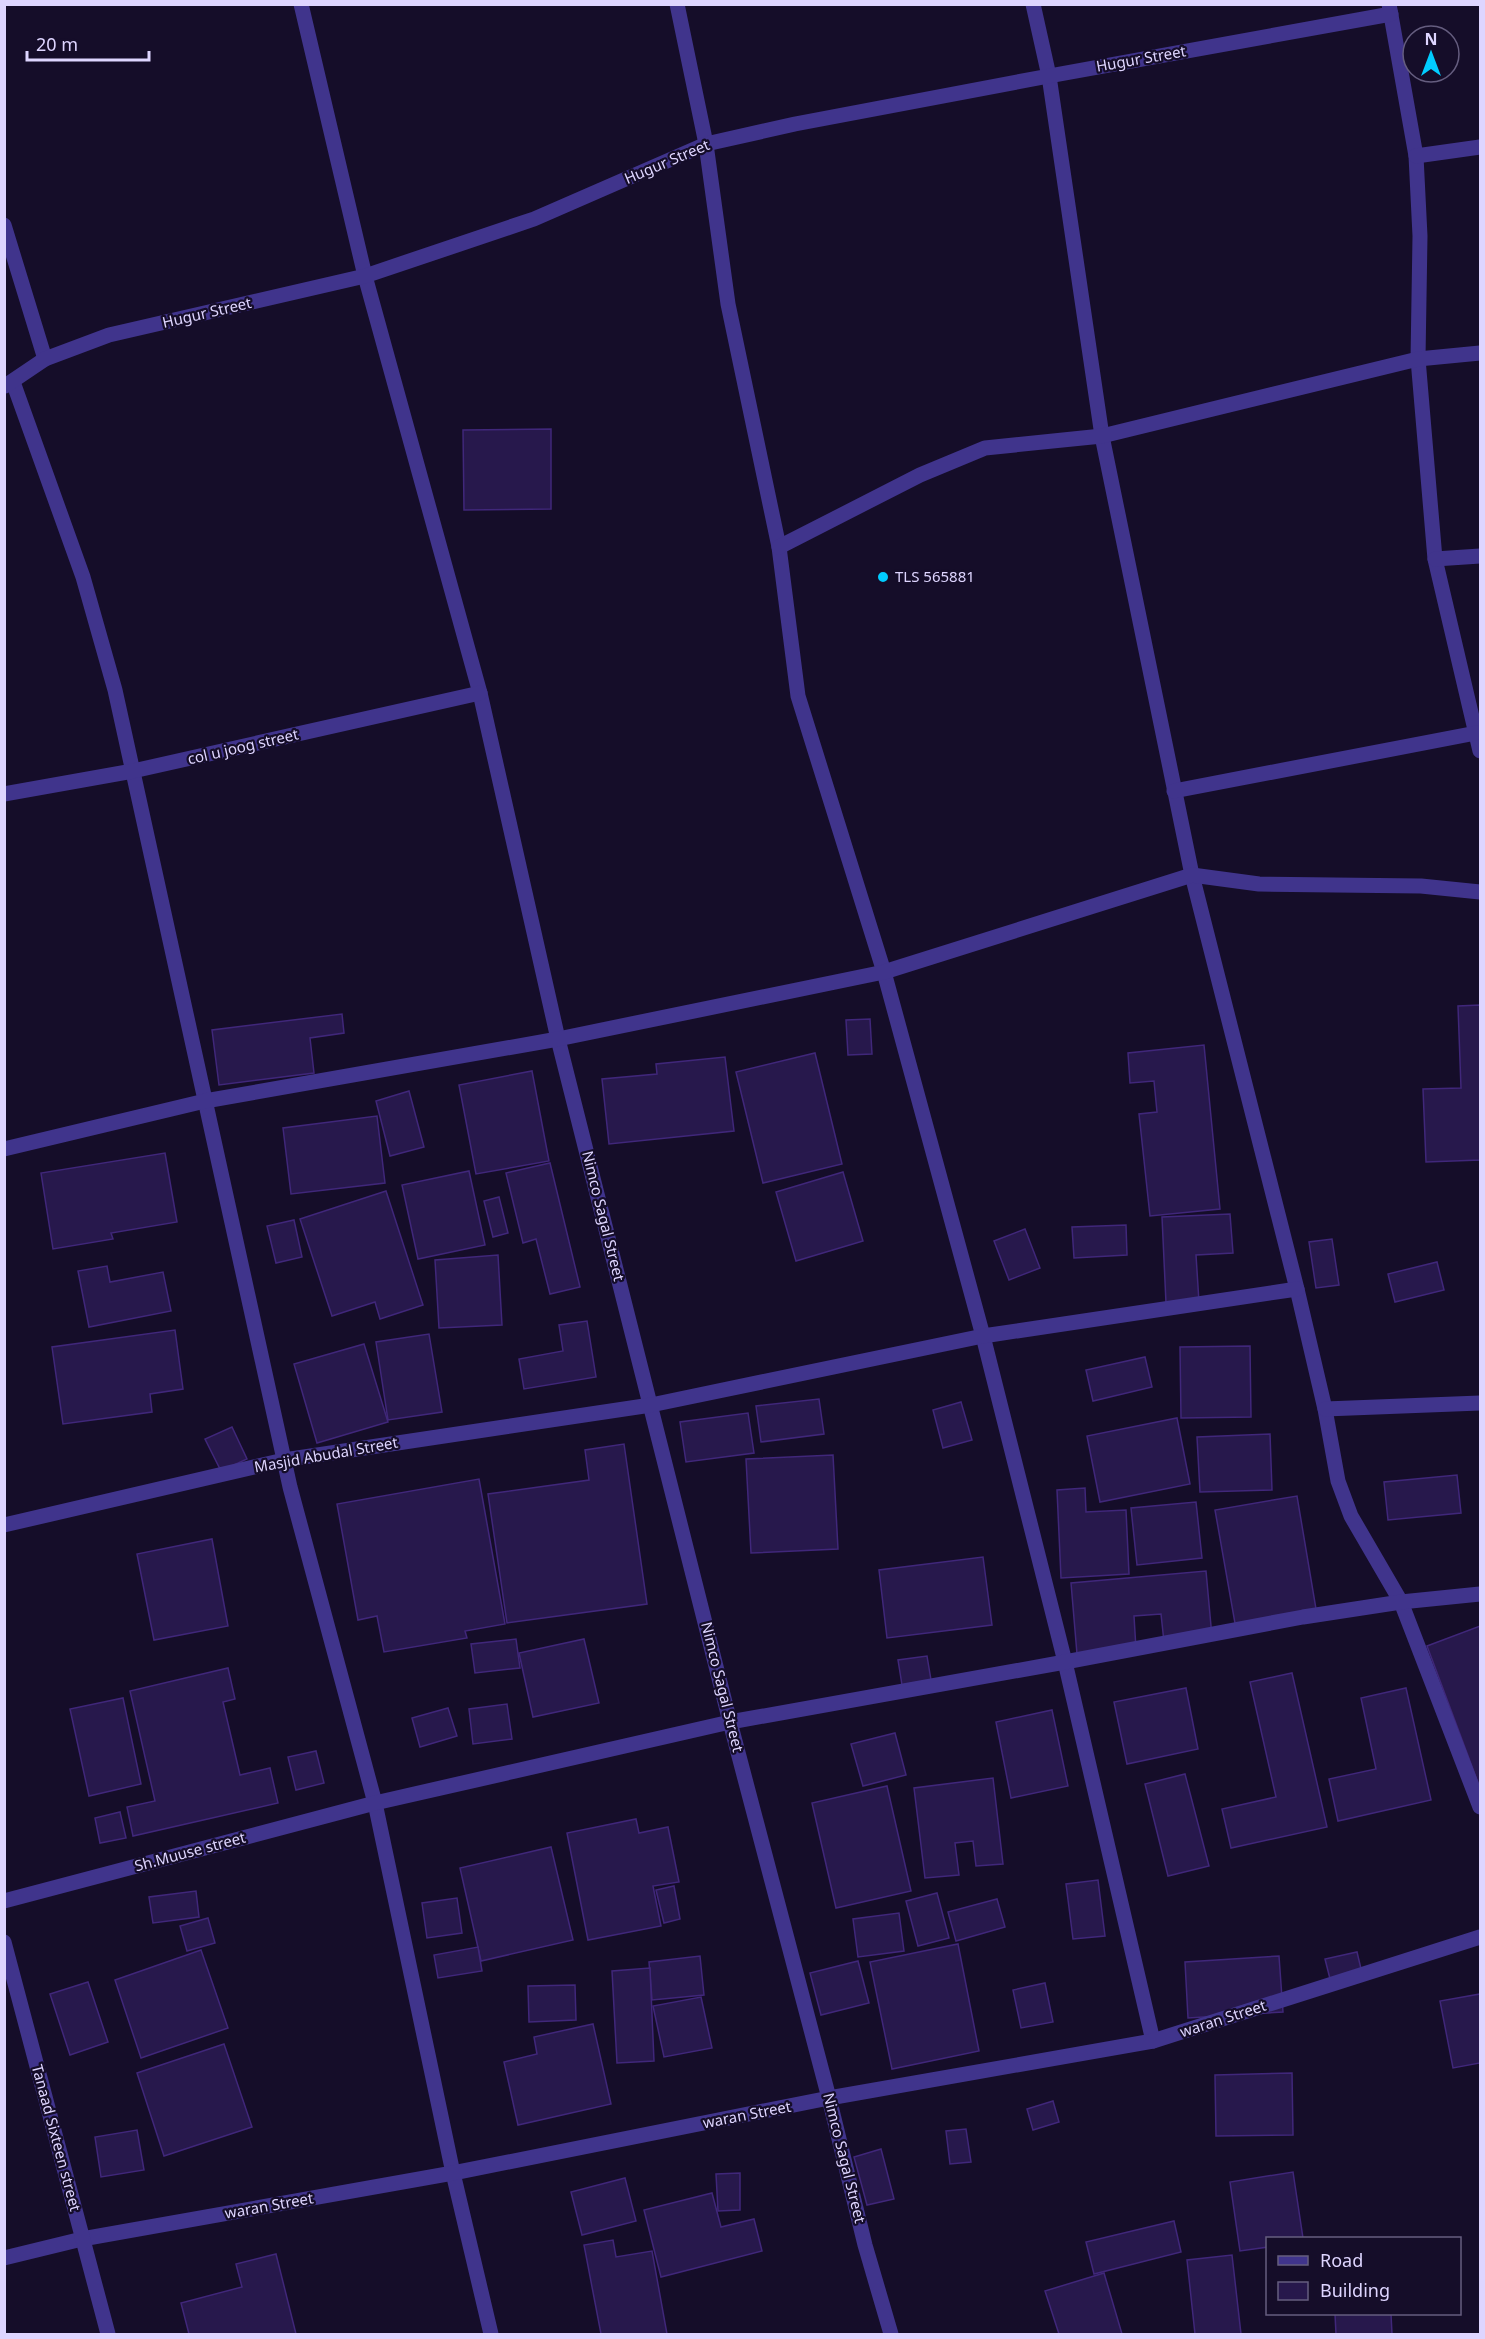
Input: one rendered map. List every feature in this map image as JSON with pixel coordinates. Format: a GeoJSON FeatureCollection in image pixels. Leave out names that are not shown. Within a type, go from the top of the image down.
{"type":"FeatureCollection","features":[{"type":"Feature","properties":{"kind":"street","name":"Nimco Sagal Street"},"geometry":{"type":"LineString","coordinates":[[301,4],[365,276],[480,693],[558,1039],[730,1722],[829,2098],[865,2245],[891,2334]]}},
{"type":"Feature","properties":{"kind":"street"},"geometry":{"type":"LineString","coordinates":[[676,4],[706,144],[728,304],[779,547],[798,696],[884,972],[983,1336],[1065,1662],[1153,2041]]}},
{"type":"Feature","properties":{"kind":"street"},"geometry":{"type":"LineString","coordinates":[[1033,4],[1049,76],[1102,436],[1174,791],[1192,875],[1297,1289],[1325,1409],[1338,1481],[1351,1516],[1401,1602],[1480,1807]]}},
{"type":"Feature","properties":{"kind":"street","name":"Hugur Street"},"geometry":{"type":"LineString","coordinates":[[9,384],[45,359],[109,335],[365,276],[534,219],[706,144],[795,124],[1390,9]]}},
{"type":"Feature","properties":{"kind":"street"},"geometry":{"type":"LineString","coordinates":[[1390,9],[1416,156],[1420,236],[1418,360],[1435,559],[1480,752]]}},
{"type":"Feature","properties":{"kind":"street"},"geometry":{"type":"LineString","coordinates":[[1416,156],[1480,147]]}},
{"type":"Feature","properties":{"kind":"street"},"geometry":{"type":"LineString","coordinates":[[4,225],[45,359]]}},
{"type":"Feature","properties":{"kind":"street"},"geometry":{"type":"LineString","coordinates":[[779,547],[920,474],[985,448],[1102,436],[1418,360],[1480,353]]}},
{"type":"Feature","properties":{"kind":"street"},"geometry":{"type":"LineString","coordinates":[[9,384],[83,578],[115,690],[284,1460],[375,1803],[453,2173],[491,2334]]}},
{"type":"Feature","properties":{"kind":"street"},"geometry":{"type":"LineString","coordinates":[[1435,559],[1480,555]]}},
{"type":"Feature","properties":{"kind":"street","name":"col u joog street"},"geometry":{"type":"LineString","coordinates":[[4,794],[133,771],[480,693]]}},
{"type":"Feature","properties":{"kind":"street"},"geometry":{"type":"LineString","coordinates":[[1174,791],[1476,733]]}},
{"type":"Feature","properties":{"kind":"street"},"geometry":{"type":"LineString","coordinates":[[4,1149],[206,1101],[558,1039],[884,972],[1192,875],[1259,884],[1421,885],[1480,892]]}},
{"type":"Feature","properties":{"kind":"street","name":"Masjid Abudal Street"},"geometry":{"type":"LineString","coordinates":[[4,1525],[284,1460],[651,1406],[983,1336],[1297,1289]]}},
{"type":"Feature","properties":{"kind":"street"},"geometry":{"type":"LineString","coordinates":[[1325,1409],[1480,1403]]}},
{"type":"Feature","properties":{"kind":"street","name":"Sh.Muuse street"},"geometry":{"type":"LineString","coordinates":[[4,1901],[375,1803],[730,1722],[1303,1617],[1401,1602],[1480,1594]]}},
{"type":"Feature","properties":{"kind":"street","name":"waran Street"},"geometry":{"type":"LineString","coordinates":[[4,2259],[82,2239],[453,2173],[829,2098],[1153,2041],[1480,1937]]}},
{"type":"Feature","properties":{"kind":"street","name":"Tanaad Sixteen street"},"geometry":{"type":"LineString","coordinates":[[4,1942],[108,2334]]}},
{"type":"Feature","properties":{"kind":"building"},"geometry":{"type":"Polygon","coordinates":[[[551,429],[551,509],[464,510],[463,430],[551,429]]]}},
{"type":"Feature","properties":{"kind":"building"},"geometry":{"type":"Polygon","coordinates":[[[1480,1005],[1480,1160],[1426,1162],[1423,1089],[1461,1088],[1458,1006],[1480,1005]]]}},
{"type":"Feature","properties":{"kind":"building"},"geometry":{"type":"Polygon","coordinates":[[[342,1014],[344,1033],[310,1038],[314,1073],[219,1085],[212,1030],[342,1014]]]}},
{"type":"Feature","properties":{"kind":"building"},"geometry":{"type":"Polygon","coordinates":[[[870,1019],[872,1054],[848,1055],[846,1020],[870,1019]]]}},
{"type":"Feature","properties":{"kind":"building"},"geometry":{"type":"Polygon","coordinates":[[[1204,1045],[1220,1209],[1150,1216],[1139,1114],[1157,1112],[1154,1081],[1130,1083],[1128,1053],[1204,1045]]]}},
{"type":"Feature","properties":{"kind":"building"},"geometry":{"type":"Polygon","coordinates":[[[815,1053],[842,1164],[763,1183],[736,1072],[815,1053]]]}},
{"type":"Feature","properties":{"kind":"building"},"geometry":{"type":"Polygon","coordinates":[[[725,1057],[734,1131],[609,1144],[602,1079],[657,1074],[656,1064],[725,1057]]]}},
{"type":"Feature","properties":{"kind":"building"},"geometry":{"type":"Polygon","coordinates":[[[532,1071],[549,1161],[476,1174],[459,1085],[532,1071]]]}},
{"type":"Feature","properties":{"kind":"building"},"geometry":{"type":"Polygon","coordinates":[[[409,1091],[424,1147],[390,1156],[376,1101],[409,1091]]]}},
{"type":"Feature","properties":{"kind":"building"},"geometry":{"type":"Polygon","coordinates":[[[377,1116],[385,1183],[291,1194],[283,1128],[377,1116]]]}},
{"type":"Feature","properties":{"kind":"building"},"geometry":{"type":"Polygon","coordinates":[[[165,1153],[177,1222],[111,1233],[113,1239],[53,1249],[41,1173],[165,1153]]]}},
{"type":"Feature","properties":{"kind":"building"},"geometry":{"type":"Polygon","coordinates":[[[550,1163],[580,1287],[550,1294],[536,1239],[523,1243],[506,1173],[550,1163]]]}},
{"type":"Feature","properties":{"kind":"building"},"geometry":{"type":"Polygon","coordinates":[[[469,1171],[485,1245],[418,1259],[402,1185],[469,1171]]]}},
{"type":"Feature","properties":{"kind":"building"},"geometry":{"type":"Polygon","coordinates":[[[843,1172],[863,1241],[796,1261],[776,1192],[843,1172]]]}},
{"type":"Feature","properties":{"kind":"building"},"geometry":{"type":"Polygon","coordinates":[[[386,1191],[423,1305],[380,1319],[375,1302],[332,1316],[300,1219],[386,1191]]]}},
{"type":"Feature","properties":{"kind":"building"},"geometry":{"type":"Polygon","coordinates":[[[499,1197],[508,1233],[493,1237],[484,1201],[499,1197]]]}},
{"type":"Feature","properties":{"kind":"building"},"geometry":{"type":"Polygon","coordinates":[[[1230,1214],[1233,1253],[1196,1255],[1199,1302],[1166,1303],[1162,1217],[1230,1214]]]}},
{"type":"Feature","properties":{"kind":"building"},"geometry":{"type":"Polygon","coordinates":[[[294,1220],[302,1257],[276,1263],[267,1226],[294,1220]]]}},
{"type":"Feature","properties":{"kind":"building"},"geometry":{"type":"Polygon","coordinates":[[[1126,1225],[1127,1255],[1074,1258],[1072,1227],[1126,1225]]]}},
{"type":"Feature","properties":{"kind":"building"},"geometry":{"type":"Polygon","coordinates":[[[1025,1229],[1040,1268],[1009,1280],[994,1241],[1025,1229]]]}},
{"type":"Feature","properties":{"kind":"building"},"geometry":{"type":"Polygon","coordinates":[[[1332,1239],[1339,1285],[1316,1288],[1309,1242],[1332,1239]]]}},
{"type":"Feature","properties":{"kind":"building"},"geometry":{"type":"Polygon","coordinates":[[[498,1255],[502,1325],[439,1328],[435,1260],[498,1255]]]}},
{"type":"Feature","properties":{"kind":"building"},"geometry":{"type":"Polygon","coordinates":[[[1437,1262],[1444,1290],[1395,1302],[1388,1274],[1437,1262]]]}},
{"type":"Feature","properties":{"kind":"building"},"geometry":{"type":"Polygon","coordinates":[[[107,1266],[110,1282],[163,1272],[171,1311],[89,1327],[78,1271],[107,1266]]]}},
{"type":"Feature","properties":{"kind":"building"},"geometry":{"type":"Polygon","coordinates":[[[587,1321],[596,1377],[524,1389],[519,1359],[563,1351],[559,1325],[587,1321]]]}},
{"type":"Feature","properties":{"kind":"building"},"geometry":{"type":"Polygon","coordinates":[[[175,1330],[183,1389],[150,1394],[152,1412],[63,1424],[52,1347],[175,1330]]]}},
{"type":"Feature","properties":{"kind":"building"},"geometry":{"type":"Polygon","coordinates":[[[429,1334],[442,1412],[388,1420],[376,1342],[429,1334]]]}},
{"type":"Feature","properties":{"kind":"building"},"geometry":{"type":"Polygon","coordinates":[[[364,1344],[388,1422],[317,1443],[294,1364],[364,1344]]]}},
{"type":"Feature","properties":{"kind":"building"},"geometry":{"type":"Polygon","coordinates":[[[1250,1346],[1251,1417],[1181,1418],[1180,1347],[1250,1346]]]}},
{"type":"Feature","properties":{"kind":"building"},"geometry":{"type":"Polygon","coordinates":[[[1145,1357],[1152,1387],[1093,1401],[1086,1370],[1145,1357]]]}},
{"type":"Feature","properties":{"kind":"building"},"geometry":{"type":"Polygon","coordinates":[[[819,1399],[824,1434],[761,1442],[756,1406],[819,1399]]]}},
{"type":"Feature","properties":{"kind":"building"},"geometry":{"type":"Polygon","coordinates":[[[961,1402],[972,1440],[943,1448],[933,1410],[961,1402]]]}},
{"type":"Feature","properties":{"kind":"building"},"geometry":{"type":"Polygon","coordinates":[[[748,1413],[754,1453],[686,1462],[680,1422],[748,1413]]]}},
{"type":"Feature","properties":{"kind":"building"},"geometry":{"type":"Polygon","coordinates":[[[1177,1418],[1190,1484],[1100,1502],[1087,1436],[1177,1418]]]}},
{"type":"Feature","properties":{"kind":"building"},"geometry":{"type":"Polygon","coordinates":[[[232,1427],[247,1459],[221,1471],[205,1439],[232,1427]]]}},
{"type":"Feature","properties":{"kind":"building"},"geometry":{"type":"Polygon","coordinates":[[[1270,1434],[1272,1490],[1200,1492],[1197,1437],[1270,1434]]]}},
{"type":"Feature","properties":{"kind":"building"},"geometry":{"type":"Polygon","coordinates":[[[624,1444],[647,1604],[507,1623],[488,1494],[589,1480],[585,1450],[624,1444]]]}},
{"type":"Feature","properties":{"kind":"building"},"geometry":{"type":"Polygon","coordinates":[[[833,1455],[838,1549],[751,1553],[746,1459],[833,1455]]]}},
{"type":"Feature","properties":{"kind":"building"},"geometry":{"type":"Polygon","coordinates":[[[1457,1475],[1461,1513],[1388,1520],[1384,1482],[1457,1475]]]}},
{"type":"Feature","properties":{"kind":"building"},"geometry":{"type":"Polygon","coordinates":[[[479,1479],[505,1624],[465,1631],[467,1638],[384,1652],[377,1616],[358,1620],[337,1504],[479,1479]]]}},
{"type":"Feature","properties":{"kind":"building"},"geometry":{"type":"Polygon","coordinates":[[[1085,1488],[1086,1512],[1126,1510],[1129,1574],[1061,1578],[1057,1490],[1085,1488]]]}},
{"type":"Feature","properties":{"kind":"building"},"geometry":{"type":"Polygon","coordinates":[[[1297,1496],[1317,1615],[1236,1629],[1215,1510],[1297,1496]]]}},
{"type":"Feature","properties":{"kind":"building"},"geometry":{"type":"Polygon","coordinates":[[[1196,1502],[1202,1558],[1137,1565],[1131,1508],[1196,1502]]]}},
{"type":"Feature","properties":{"kind":"building"},"geometry":{"type":"Polygon","coordinates":[[[212,1539],[228,1626],[154,1640],[137,1554],[212,1539]]]}},
{"type":"Feature","properties":{"kind":"building"},"geometry":{"type":"Polygon","coordinates":[[[983,1557],[992,1625],[887,1638],[879,1570],[983,1557]]]}},
{"type":"Feature","properties":{"kind":"building"},"geometry":{"type":"Polygon","coordinates":[[[1206,1571],[1212,1637],[1164,1642],[1161,1614],[1134,1616],[1136,1649],[1077,1654],[1071,1583],[1206,1571]]]}},
{"type":"Feature","properties":{"kind":"building"},"geometry":{"type":"Polygon","coordinates":[[[1480,1626],[1480,1788],[1427,1646],[1480,1626]]]}},
{"type":"Feature","properties":{"kind":"building"},"geometry":{"type":"Polygon","coordinates":[[[516,1639],[520,1668],[475,1673],[471,1644],[516,1639]]]}},
{"type":"Feature","properties":{"kind":"building"},"geometry":{"type":"Polygon","coordinates":[[[584,1639],[599,1703],[533,1717],[519,1653],[584,1639]]]}},
{"type":"Feature","properties":{"kind":"building"},"geometry":{"type":"Polygon","coordinates":[[[927,1656],[931,1680],[902,1685],[898,1660],[927,1656]]]}},
{"type":"Feature","properties":{"kind":"building"},"geometry":{"type":"Polygon","coordinates":[[[228,1668],[235,1699],[223,1702],[240,1775],[270,1768],[278,1803],[133,1836],[127,1807],[155,1801],[130,1691],[228,1668]]]}},
{"type":"Feature","properties":{"kind":"building"},"geometry":{"type":"Polygon","coordinates":[[[1292,1673],[1327,1827],[1231,1848],[1222,1809],[1276,1797],[1250,1682],[1292,1673]]]}},
{"type":"Feature","properties":{"kind":"building"},"geometry":{"type":"Polygon","coordinates":[[[1186,1688],[1198,1749],[1127,1764],[1114,1702],[1186,1688]]]}},
{"type":"Feature","properties":{"kind":"building"},"geometry":{"type":"Polygon","coordinates":[[[1406,1688],[1431,1800],[1338,1821],[1329,1779],[1376,1769],[1361,1698],[1406,1688]]]}},
{"type":"Feature","properties":{"kind":"building"},"geometry":{"type":"Polygon","coordinates":[[[123,1698],[141,1784],[89,1796],[70,1709],[123,1698]]]}},
{"type":"Feature","properties":{"kind":"building"},"geometry":{"type":"Polygon","coordinates":[[[507,1704],[512,1739],[473,1744],[469,1709],[507,1704]]]}},
{"type":"Feature","properties":{"kind":"building"},"geometry":{"type":"Polygon","coordinates":[[[448,1708],[457,1736],[420,1747],[412,1718],[448,1708]]]}},
{"type":"Feature","properties":{"kind":"building"},"geometry":{"type":"Polygon","coordinates":[[[1052,1710],[1068,1786],[1011,1798],[996,1722],[1052,1710]]]}},
{"type":"Feature","properties":{"kind":"building"},"geometry":{"type":"Polygon","coordinates":[[[895,1733],[906,1775],[863,1786],[851,1744],[895,1733]]]}},
{"type":"Feature","properties":{"kind":"building"},"geometry":{"type":"Polygon","coordinates":[[[316,1751],[324,1783],[296,1790],[288,1757],[316,1751]]]}},
{"type":"Feature","properties":{"kind":"building"},"geometry":{"type":"Polygon","coordinates":[[[1185,1774],[1209,1866],[1168,1876],[1145,1784],[1185,1774]]]}},
{"type":"Feature","properties":{"kind":"building"},"geometry":{"type":"Polygon","coordinates":[[[993,1778],[1003,1864],[976,1866],[973,1841],[955,1843],[959,1875],[925,1878],[914,1788],[993,1778]]]}},
{"type":"Feature","properties":{"kind":"building"},"geometry":{"type":"Polygon","coordinates":[[[887,1786],[911,1891],[836,1908],[812,1803],[887,1786]]]}},
{"type":"Feature","properties":{"kind":"building"},"geometry":{"type":"Polygon","coordinates":[[[120,1812],[126,1838],[100,1843],[95,1818],[120,1812]]]}},
{"type":"Feature","properties":{"kind":"building"},"geometry":{"type":"Polygon","coordinates":[[[636,1819],[639,1833],[668,1827],[679,1882],[653,1886],[661,1926],[588,1940],[567,1833],[636,1819]]]}},
{"type":"Feature","properties":{"kind":"building"},"geometry":{"type":"Polygon","coordinates":[[[551,1847],[573,1940],[481,1961],[460,1868],[551,1847]]]}},
{"type":"Feature","properties":{"kind":"building"},"geometry":{"type":"Polygon","coordinates":[[[1098,1880],[1105,1936],[1073,1939],[1066,1884],[1098,1880]]]}},
{"type":"Feature","properties":{"kind":"building"},"geometry":{"type":"Polygon","coordinates":[[[674,1886],[680,1919],[664,1923],[656,1890],[674,1886]]]}},
{"type":"Feature","properties":{"kind":"building"},"geometry":{"type":"Polygon","coordinates":[[[196,1891],[199,1917],[153,1923],[149,1897],[196,1891]]]}},
{"type":"Feature","properties":{"kind":"building"},"geometry":{"type":"Polygon","coordinates":[[[937,1893],[949,1938],[918,1946],[906,1901],[937,1893]]]}},
{"type":"Feature","properties":{"kind":"building"},"geometry":{"type":"Polygon","coordinates":[[[457,1898],[462,1933],[427,1938],[422,1903],[457,1898]]]}},
{"type":"Feature","properties":{"kind":"building"},"geometry":{"type":"Polygon","coordinates":[[[997,1899],[1005,1927],[956,1941],[948,1912],[997,1899]]]}},
{"type":"Feature","properties":{"kind":"building"},"geometry":{"type":"Polygon","coordinates":[[[899,1913],[904,1951],[858,1957],[853,1919],[899,1913]]]}},
{"type":"Feature","properties":{"kind":"building"},"geometry":{"type":"Polygon","coordinates":[[[208,1918],[215,1943],[187,1951],[180,1926],[208,1918]]]}},
{"type":"Feature","properties":{"kind":"building"},"geometry":{"type":"Polygon","coordinates":[[[958,1944],[979,2051],[892,2069],[870,1962],[958,1944]]]}},
{"type":"Feature","properties":{"kind":"building"},"geometry":{"type":"Polygon","coordinates":[[[478,1947],[482,1971],[438,1978],[434,1955],[478,1947]]]}},
{"type":"Feature","properties":{"kind":"building"},"geometry":{"type":"Polygon","coordinates":[[[201,1950],[228,2028],[141,2058],[115,1980],[201,1950]]]}},
{"type":"Feature","properties":{"kind":"building"},"geometry":{"type":"Polygon","coordinates":[[[1357,1952],[1362,1973],[1330,1979],[1325,1959],[1357,1952]]]}},
{"type":"Feature","properties":{"kind":"building"},"geometry":{"type":"Polygon","coordinates":[[[700,1956],[704,1995],[652,2000],[649,1962],[700,1956]]]}},
{"type":"Feature","properties":{"kind":"building"},"geometry":{"type":"Polygon","coordinates":[[[1279,1956],[1283,2012],[1188,2018],[1185,1962],[1279,1956]]]}},
{"type":"Feature","properties":{"kind":"building"},"geometry":{"type":"Polygon","coordinates":[[[858,1961],[869,2003],[821,2015],[810,1973],[858,1961]]]}},
{"type":"Feature","properties":{"kind":"building"},"geometry":{"type":"Polygon","coordinates":[[[650,1968],[654,2061],[617,2063],[612,1971],[650,1968]]]}},
{"type":"Feature","properties":{"kind":"building"},"geometry":{"type":"Polygon","coordinates":[[[88,1982],[108,2042],[70,2055],[50,1994],[88,1982]]]}},
{"type":"Feature","properties":{"kind":"building"},"geometry":{"type":"Polygon","coordinates":[[[1045,1983],[1053,2022],[1021,2028],[1013,1990],[1045,1983]]]}},
{"type":"Feature","properties":{"kind":"building"},"geometry":{"type":"Polygon","coordinates":[[[575,1985],[576,2020],[529,2022],[528,1986],[575,1985]]]}},
{"type":"Feature","properties":{"kind":"building"},"geometry":{"type":"Polygon","coordinates":[[[1480,1994],[1480,2063],[1453,2068],[1440,2001],[1480,1994]]]}},
{"type":"Feature","properties":{"kind":"building"},"geometry":{"type":"Polygon","coordinates":[[[701,1997],[712,2048],[664,2057],[653,2006],[701,1997]]]}},
{"type":"Feature","properties":{"kind":"building"},"geometry":{"type":"Polygon","coordinates":[[[593,2024],[611,2104],[518,2125],[504,2062],[537,2054],[534,2037],[593,2024]]]}},
{"type":"Feature","properties":{"kind":"building"},"geometry":{"type":"Polygon","coordinates":[[[224,2044],[252,2127],[164,2156],[137,2073],[224,2044]]]}},
{"type":"Feature","properties":{"kind":"building"},"geometry":{"type":"Polygon","coordinates":[[[1292,2073],[1293,2135],[1216,2136],[1215,2075],[1292,2073]]]}},
{"type":"Feature","properties":{"kind":"building"},"geometry":{"type":"Polygon","coordinates":[[[1053,2101],[1059,2122],[1033,2130],[1027,2109],[1053,2101]]]}},
{"type":"Feature","properties":{"kind":"building"},"geometry":{"type":"Polygon","coordinates":[[[966,2129],[971,2162],[950,2164],[946,2131],[966,2129]]]}},
{"type":"Feature","properties":{"kind":"building"},"geometry":{"type":"Polygon","coordinates":[[[137,2130],[144,2170],[101,2177],[95,2137],[137,2130]]]}},
{"type":"Feature","properties":{"kind":"building"},"geometry":{"type":"Polygon","coordinates":[[[881,2149],[894,2199],[867,2205],[854,2157],[881,2149]]]}},
{"type":"Feature","properties":{"kind":"building"},"geometry":{"type":"Polygon","coordinates":[[[1293,2172],[1303,2237],[1266,2237],[1266,2247],[1240,2251],[1230,2182],[1293,2172]]]}},
{"type":"Feature","properties":{"kind":"building"},"geometry":{"type":"Polygon","coordinates":[[[740,2173],[740,2210],[718,2211],[716,2174],[740,2173]]]}},
{"type":"Feature","properties":{"kind":"building"},"geometry":{"type":"Polygon","coordinates":[[[625,2178],[636,2221],[582,2235],[571,2192],[625,2178]]]}},
{"type":"Feature","properties":{"kind":"building"},"geometry":{"type":"Polygon","coordinates":[[[712,2193],[721,2227],[754,2219],[762,2251],[661,2277],[644,2210],[712,2193]]]}},
{"type":"Feature","properties":{"kind":"building"},"geometry":{"type":"Polygon","coordinates":[[[1174,2221],[1181,2252],[1094,2274],[1086,2242],[1174,2221]]]}},
{"type":"Feature","properties":{"kind":"building"},"geometry":{"type":"Polygon","coordinates":[[[613,2240],[616,2257],[652,2251],[667,2334],[601,2334],[584,2245],[613,2240]]]}},
{"type":"Feature","properties":{"kind":"building"},"geometry":{"type":"Polygon","coordinates":[[[276,2254],[296,2334],[189,2334],[181,2303],[242,2287],[236,2264],[276,2254]]]}},
{"type":"Feature","properties":{"kind":"building"},"geometry":{"type":"Polygon","coordinates":[[[1232,2255],[1241,2334],[1195,2334],[1187,2260],[1232,2255]]]}},
{"type":"Feature","properties":{"kind":"building"},"geometry":{"type":"Polygon","coordinates":[[[1104,2273],[1122,2334],[1059,2334],[1045,2291],[1104,2273]]]}},
{"type":"Feature","properties":{"kind":"building"},"geometry":{"type":"Polygon","coordinates":[[[1335,2315],[1391,2315],[1392,2334],[1336,2334],[1335,2315]]]}},
{"type":"Feature","properties":{"kind":"place","name":"TLS 565881"},"geometry":{"type":"Point","coordinates":[883,577]}}]}
